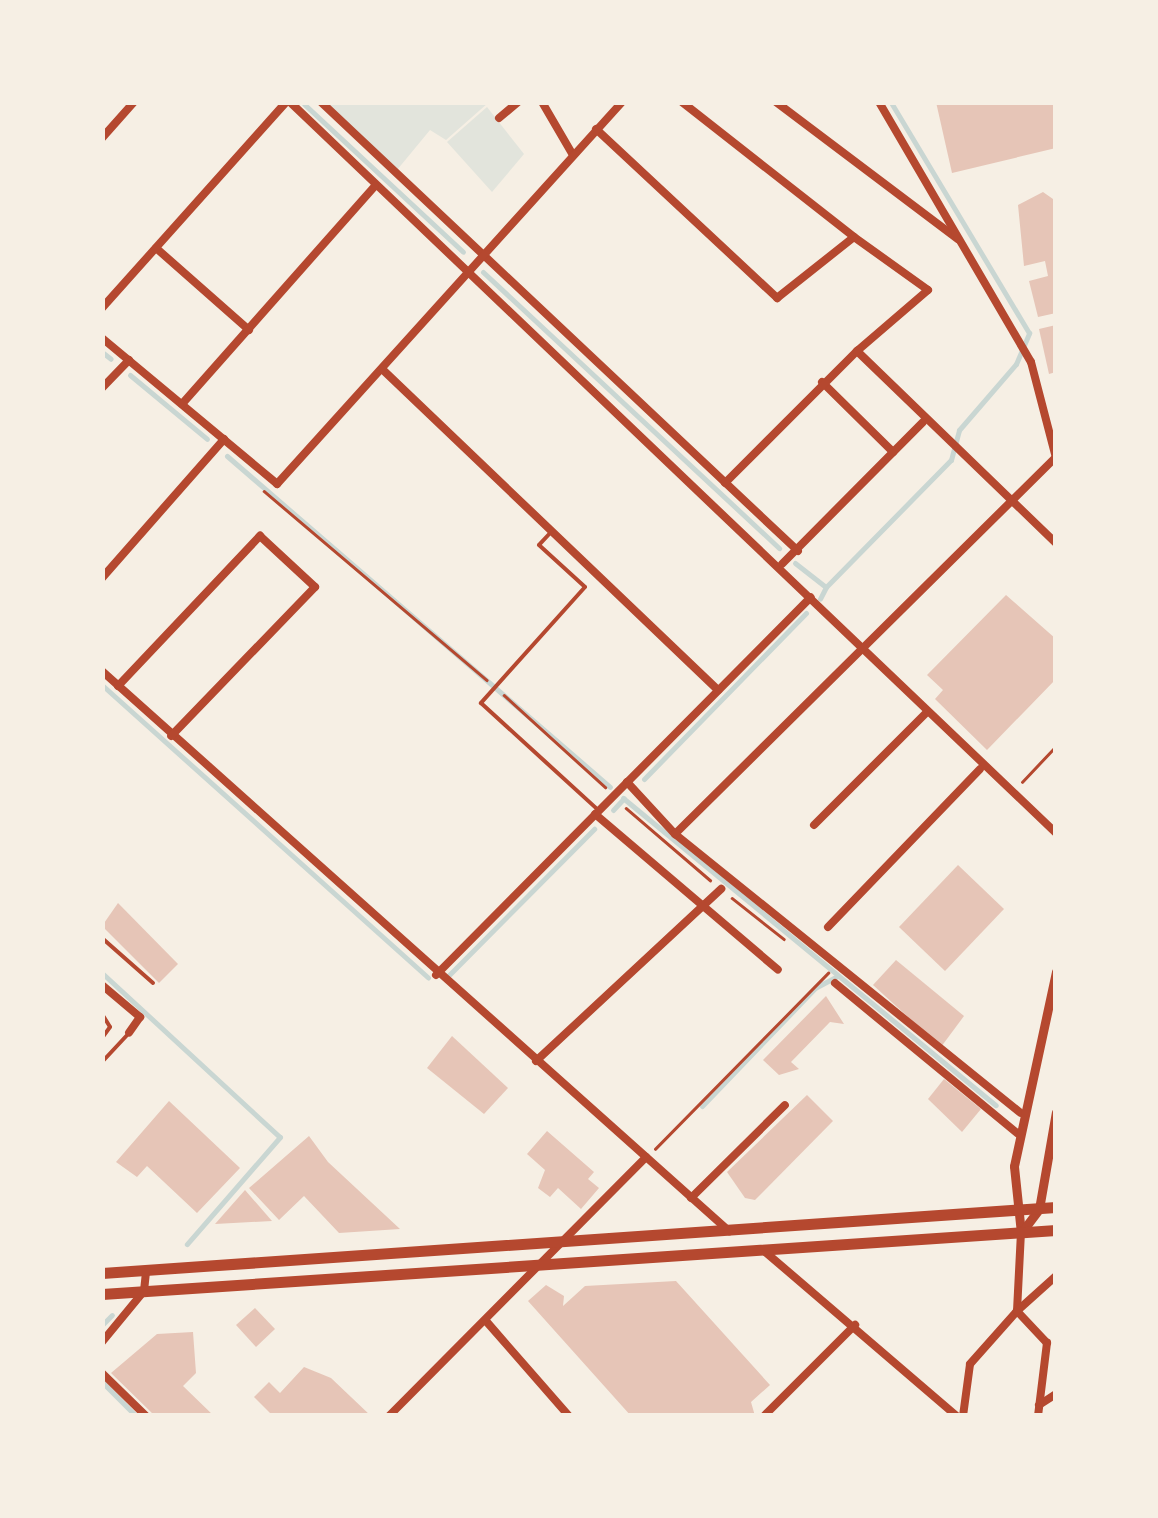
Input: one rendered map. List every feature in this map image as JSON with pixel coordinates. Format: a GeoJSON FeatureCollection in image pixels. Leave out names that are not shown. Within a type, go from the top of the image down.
{"type":"FeatureCollection","features":[{"type":"Feature","properties":{"kind":"main road"},"geometry":{"type":"LineString","coordinates":[[102,1273],[1056,1207]]}},
{"type":"Feature","properties":{"kind":"main road"},"geometry":{"type":"LineString","coordinates":[[102,1294],[1056,1230]]}},
{"type":"Feature","properties":{"kind":"street"},"geometry":{"type":"LineString","coordinates":[[102,138],[134,102]]}},
{"type":"Feature","properties":{"kind":"street"},"geometry":{"type":"LineString","coordinates":[[102,308],[288,102],[782,564],[862,651],[1008,797],[1056,833]]}},
{"type":"Feature","properties":{"kind":"street"},"geometry":{"type":"LineString","coordinates":[[321,102],[798,551]]}},
{"type":"Feature","properties":{"kind":"street"},"geometry":{"type":"LineString","coordinates":[[499,118],[518,102]]}},
{"type":"Feature","properties":{"kind":"street"},"geometry":{"type":"LineString","coordinates":[[542,102],[573,155]]}},
{"type":"Feature","properties":{"kind":"street"},"geometry":{"type":"LineString","coordinates":[[102,338],[278,484],[480,254],[622,102]]}},
{"type":"Feature","properties":{"kind":"street"},"geometry":{"type":"LineString","coordinates":[[682,102],[928,290],[822,382],[725,483]]}},
{"type":"Feature","properties":{"kind":"street"},"geometry":{"type":"LineString","coordinates":[[776,102],[962,242]]}},
{"type":"Feature","properties":{"kind":"street"},"geometry":{"type":"LineString","coordinates":[[676,834],[1055,458],[1026,351],[879,102]]}},
{"type":"Feature","properties":{"kind":"street"},"geometry":{"type":"LineString","coordinates":[[596,130],[778,298],[854,237]]}},
{"type":"Feature","properties":{"kind":"street"},"geometry":{"type":"LineString","coordinates":[[182,404],[375,186]]}},
{"type":"Feature","properties":{"kind":"street"},"geometry":{"type":"LineString","coordinates":[[156,248],[249,330]]}},
{"type":"Feature","properties":{"kind":"street"},"geometry":{"type":"LineString","coordinates":[[857,351],[920,406],[924,422],[1056,543]]}},
{"type":"Feature","properties":{"kind":"street"},"geometry":{"type":"LineString","coordinates":[[102,388],[129,360]]}},
{"type":"Feature","properties":{"kind":"street"},"geometry":{"type":"LineString","coordinates":[[382,369],[718,690]]}},
{"type":"Feature","properties":{"kind":"street"},"geometry":{"type":"LineString","coordinates":[[822,382],[894,452]]}},
{"type":"Feature","properties":{"kind":"street"},"geometry":{"type":"LineString","coordinates":[[782,564],[924,422]]}},
{"type":"Feature","properties":{"kind":"street"},"geometry":{"type":"LineString","coordinates":[[102,578],[224,439]]}},
{"type":"Feature","properties":{"kind":"street"},"geometry":{"type":"LineString","coordinates":[[118,686],[260,536],[301,574],[314,588],[171,736]]}},
{"type":"Feature","properties":{"kind":"street"},"geometry":{"type":"LineString","coordinates":[[436,974],[810,597]]}},
{"type":"Feature","properties":{"kind":"street"},"geometry":{"type":"LineString","coordinates":[[102,671],[436,974],[729,1231]]}},
{"type":"Feature","properties":{"kind":"street"},"geometry":{"type":"LineString","coordinates":[[814,825],[926,714]]}},
{"type":"Feature","properties":{"kind":"street"},"geometry":{"type":"LineString","coordinates":[[828,927],[980,769]]}},
{"type":"Feature","properties":{"kind":"street"},"geometry":{"type":"LineString","coordinates":[[626,782],[676,834],[1021,1112]]}},
{"type":"Feature","properties":{"kind":"street"},"geometry":{"type":"LineString","coordinates":[[597,812],[701,909],[778,970]]}},
{"type":"Feature","properties":{"kind":"street"},"geometry":{"type":"LineString","coordinates":[[536,1061],[721,889]]}},
{"type":"Feature","properties":{"kind":"street"},"geometry":{"type":"LineString","coordinates":[[1038,1416],[1047,1343],[1018,1310],[1021,1233],[1012,1211],[1021,1112],[1056,971]]}},
{"type":"Feature","properties":{"kind":"street"},"geometry":{"type":"LineString","coordinates":[[835,982],[1018,1134]]}},
{"type":"Feature","properties":{"kind":"street"},"geometry":{"type":"LineString","coordinates":[[102,985],[140,1017],[129,1033]]}},
{"type":"Feature","properties":{"kind":"street"},"geometry":{"type":"LineString","coordinates":[[691,1198],[785,1105]]}},
{"type":"Feature","properties":{"kind":"street"},"geometry":{"type":"LineString","coordinates":[[1021,1233],[1039,1209],[1056,1112]]}},
{"type":"Feature","properties":{"kind":"street"},"geometry":{"type":"LineString","coordinates":[[389,1416],[646,1157]]}},
{"type":"Feature","properties":{"kind":"street"},"geometry":{"type":"LineString","coordinates":[[763,1250],[960,1416],[970,1364],[1018,1310],[1056,1276]]}},
{"type":"Feature","properties":{"kind":"street"},"geometry":{"type":"LineString","coordinates":[[102,1342],[144,1291],[146,1271]]}},
{"type":"Feature","properties":{"kind":"street"},"geometry":{"type":"LineString","coordinates":[[486,1321],[569,1416]]}},
{"type":"Feature","properties":{"kind":"street"},"geometry":{"type":"LineString","coordinates":[[764,1416],[854,1325]]}},
{"type":"Feature","properties":{"kind":"street"},"geometry":{"type":"LineString","coordinates":[[102,1373],[146,1416]]}},
{"type":"Feature","properties":{"kind":"street"},"geometry":{"type":"LineString","coordinates":[[1040,1405],[1056,1394]]}},
{"type":"Feature","properties":{"kind":"lane"},"geometry":{"type":"LineString","coordinates":[[552,531],[539,544],[586,587],[480,702],[597,812]]}},
{"type":"Feature","properties":{"kind":"lane"},"geometry":{"type":"LineString","coordinates":[[102,938],[152,983]]}},
{"type":"Feature","properties":{"kind":"lane"},"geometry":{"type":"LineString","coordinates":[[102,1014],[110,1028],[102,1038]]}},
{"type":"Feature","properties":{"kind":"lane"},"geometry":{"type":"LineString","coordinates":[[102,1062],[129,1033]]}},
{"type":"Feature","properties":{"kind":"path"},"geometry":{"type":"LineString","coordinates":[[264,489],[497,685],[613,795]]}},
{"type":"Feature","properties":{"kind":"path"},"geometry":{"type":"LineString","coordinates":[[1008,797],[1056,746]]}},
{"type":"Feature","properties":{"kind":"path"},"geometry":{"type":"LineString","coordinates":[[626,808],[797,949]]}},
{"type":"Feature","properties":{"kind":"path"},"geometry":{"type":"LineString","coordinates":[[646,1157],[829,973],[812,962]]}},
{"type":"Feature","properties":{"kind":"shaded area"},"geometry":{"type":"Polygon","coordinates":[[[326,103],[488,103],[446,140],[430,130],[397,170],[326,103]]]}},
{"type":"Feature","properties":{"kind":"shaded area"},"geometry":{"type":"Polygon","coordinates":[[[487,107],[524,154],[492,192],[447,142],[487,107]]]}},
{"type":"Feature","properties":{"kind":"building"},"geometry":{"type":"Polygon","coordinates":[[[936,102],[1056,102],[1056,148],[952,173],[936,102]]]}},
{"type":"Feature","properties":{"kind":"building"},"geometry":{"type":"Polygon","coordinates":[[[1056,190],[1056,313],[1038,317],[1029,281],[1048,276],[1045,261],[1024,266],[1018,205],[1043,192],[1053,199],[1056,190]]]}},
{"type":"Feature","properties":{"kind":"building"},"geometry":{"type":"Polygon","coordinates":[[[1056,325],[1056,372],[1049,374],[1039,329],[1056,325]]]}},
{"type":"Feature","properties":{"kind":"building"},"geometry":{"type":"Polygon","coordinates":[[[1006,595],[1056,639],[1056,679],[987,750],[935,699],[943,690],[927,675],[1006,595]]]}},
{"type":"Feature","properties":{"kind":"building"},"geometry":{"type":"Polygon","coordinates":[[[958,865],[1004,909],[945,971],[899,927],[958,865]]]}},
{"type":"Feature","properties":{"kind":"building"},"geometry":{"type":"Polygon","coordinates":[[[118,903],[178,964],[159,983],[102,926],[118,903]]]}},
{"type":"Feature","properties":{"kind":"building"},"geometry":{"type":"Polygon","coordinates":[[[896,960],[964,1016],[941,1047],[873,985],[896,960]]]}},
{"type":"Feature","properties":{"kind":"building"},"geometry":{"type":"Polygon","coordinates":[[[826,996],[844,1024],[830,1022],[791,1062],[799,1069],[779,1075],[763,1060],[826,996]]]}},
{"type":"Feature","properties":{"kind":"building"},"geometry":{"type":"Polygon","coordinates":[[[452,1036],[508,1088],[484,1114],[427,1068],[452,1036]]]}},
{"type":"Feature","properties":{"kind":"building"},"geometry":{"type":"Polygon","coordinates":[[[944,1079],[981,1109],[962,1132],[928,1099],[944,1079]]]}},
{"type":"Feature","properties":{"kind":"building"},"geometry":{"type":"Polygon","coordinates":[[[807,1095],[833,1121],[755,1200],[745,1198],[727,1172],[807,1095]]]}},
{"type":"Feature","properties":{"kind":"building"},"geometry":{"type":"Polygon","coordinates":[[[169,1101],[240,1168],[197,1213],[147,1166],[137,1177],[116,1162],[169,1101]]]}},
{"type":"Feature","properties":{"kind":"building"},"geometry":{"type":"Polygon","coordinates":[[[547,1131],[594,1172],[588,1179],[599,1188],[581,1209],[558,1188],[550,1197],[538,1188],[545,1170],[527,1154],[547,1131]]]}},
{"type":"Feature","properties":{"kind":"building"},"geometry":{"type":"Polygon","coordinates":[[[309,1136],[328,1162],[400,1229],[339,1233],[304,1196],[279,1220],[249,1188],[309,1136]]]}},
{"type":"Feature","properties":{"kind":"building"},"geometry":{"type":"Polygon","coordinates":[[[245,1190],[272,1221],[215,1224],[245,1190]]]}},
{"type":"Feature","properties":{"kind":"building"},"geometry":{"type":"Polygon","coordinates":[[[676,1281],[770,1385],[751,1402],[755,1416],[631,1416],[528,1301],[546,1285],[564,1296],[563,1306],[585,1286],[676,1281]]]}},
{"type":"Feature","properties":{"kind":"building"},"geometry":{"type":"Polygon","coordinates":[[[255,1308],[275,1329],[256,1347],[236,1325],[255,1308]]]}},
{"type":"Feature","properties":{"kind":"building"},"geometry":{"type":"Polygon","coordinates":[[[193,1332],[196,1373],[183,1386],[214,1416],[155,1416],[111,1373],[157,1334],[193,1332]]]}},
{"type":"Feature","properties":{"kind":"building"},"geometry":{"type":"Polygon","coordinates":[[[304,1367],[331,1378],[371,1416],[273,1416],[254,1397],[269,1382],[280,1393],[304,1367]]]}},
{"type":"Feature","properties":{"kind":"waterway"},"geometry":{"type":"LineString","coordinates":[[826,587],[951,460],[959,430],[1016,364],[1029,333],[891,102]]}},
{"type":"Feature","properties":{"kind":"waterway"},"geometry":{"type":"LineString","coordinates":[[304,104],[463,252]]}},
{"type":"Feature","properties":{"kind":"waterway"},"geometry":{"type":"LineString","coordinates":[[483,272],[779,548]]}},
{"type":"Feature","properties":{"kind":"waterway"},"geometry":{"type":"LineString","coordinates":[[102,352],[111,359]]}},
{"type":"Feature","properties":{"kind":"waterway"},"geometry":{"type":"LineString","coordinates":[[130,375],[207,439]]}},
{"type":"Feature","properties":{"kind":"waterway"},"geometry":{"type":"LineString","coordinates":[[227,456],[610,787]]}},
{"type":"Feature","properties":{"kind":"waterway"},"geometry":{"type":"LineString","coordinates":[[795,563],[826,587],[820,599]]}},
{"type":"Feature","properties":{"kind":"waterway"},"geometry":{"type":"LineString","coordinates":[[644,779],[806,613]]}},
{"type":"Feature","properties":{"kind":"waterway"},"geometry":{"type":"LineString","coordinates":[[102,685],[428,978]]}},
{"type":"Feature","properties":{"kind":"waterway"},"geometry":{"type":"LineString","coordinates":[[623,798],[996,1105]]}},
{"type":"Feature","properties":{"kind":"waterway"},"geometry":{"type":"LineString","coordinates":[[613,810],[624,798]]}},
{"type":"Feature","properties":{"kind":"waterway"},"geometry":{"type":"LineString","coordinates":[[447,977],[594,829]]}},
{"type":"Feature","properties":{"kind":"waterway"},"geometry":{"type":"LineString","coordinates":[[102,973],[280,1137],[187,1244]]}},
{"type":"Feature","properties":{"kind":"waterway"},"geometry":{"type":"LineString","coordinates":[[702,1106],[815,988],[838,976]]}},
{"type":"Feature","properties":{"kind":"waterway"},"geometry":{"type":"LineString","coordinates":[[102,1325],[112,1315]]}},
{"type":"Feature","properties":{"kind":"waterway"},"geometry":{"type":"LineString","coordinates":[[102,1382],[136,1416]]}}]}
